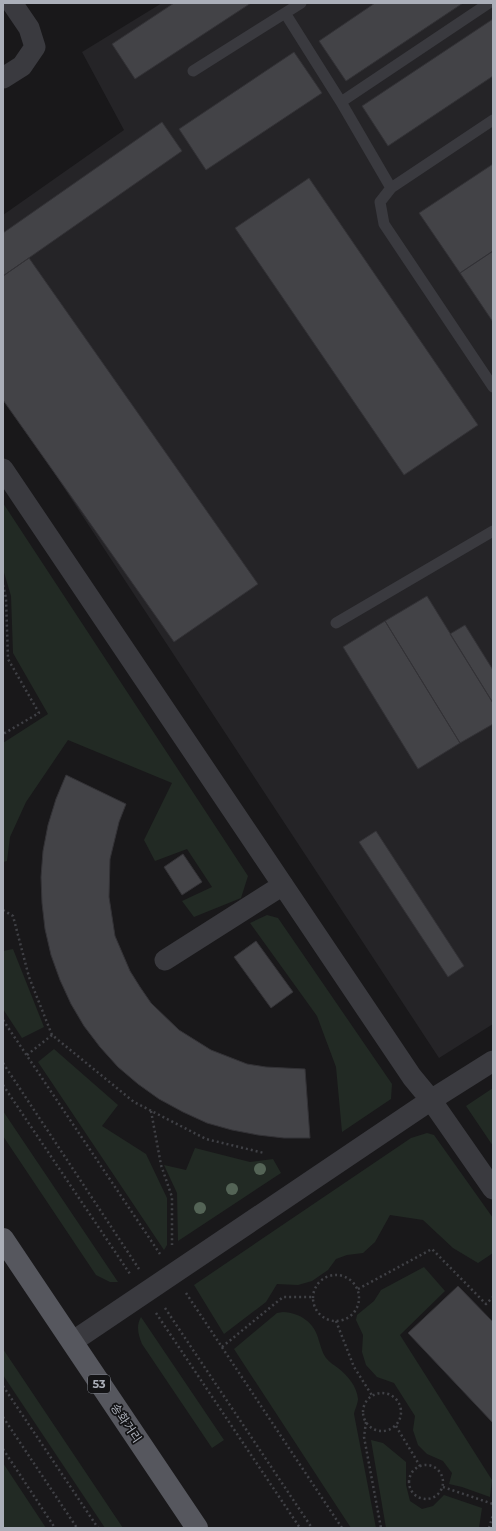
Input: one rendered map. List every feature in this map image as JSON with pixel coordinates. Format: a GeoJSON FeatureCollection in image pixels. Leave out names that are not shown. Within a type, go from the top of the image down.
{"type":"FeatureCollection","features":[{"type":"Feature","properties":{"kind":"main road","name":"송화거리"},"geometry":{"type":"LineString","coordinates":[[3,1239],[196,1528]]}},
{"type":"Feature","properties":{"kind":"street"},"geometry":{"type":"LineString","coordinates":[[3,78],[22,66],[35,47],[29,28],[12,3]]}},
{"type":"Feature","properties":{"kind":"street"},"geometry":{"type":"LineString","coordinates":[[3,470],[412,1077],[431,1100],[493,1189]]}},
{"type":"Feature","properties":{"kind":"street"},"geometry":{"type":"LineString","coordinates":[[165,960],[283,886]]}},
{"type":"Feature","properties":{"kind":"street"},"geometry":{"type":"LineString","coordinates":[[72,1342],[431,1100],[493,1061]]}},
{"type":"Feature","properties":{"kind":"lane"},"geometry":{"type":"LineString","coordinates":[[193,71],[301,3]]}},
{"type":"Feature","properties":{"kind":"lane"},"geometry":{"type":"LineString","coordinates":[[341,102],[489,3]]}},
{"type":"Feature","properties":{"kind":"lane"},"geometry":{"type":"LineString","coordinates":[[285,14],[341,102],[391,188]]}},
{"type":"Feature","properties":{"kind":"lane"},"geometry":{"type":"LineString","coordinates":[[493,120],[391,188],[380,202],[384,224],[493,387]]}},
{"type":"Feature","properties":{"kind":"lane"},"geometry":{"type":"LineString","coordinates":[[336,624],[493,531]]}},
{"type":"Feature","properties":{"kind":"path"},"geometry":{"type":"LineString","coordinates":[[3,585],[6,598],[8,659],[39,712],[3,734]]}},
{"type":"Feature","properties":{"kind":"path"},"geometry":{"type":"LineString","coordinates":[[3,910],[14,916],[28,977],[52,1035],[134,1102],[206,1139],[264,1153]]}},
{"type":"Feature","properties":{"kind":"path"},"geometry":{"type":"LineString","coordinates":[[26,1055],[52,1035]]}},
{"type":"Feature","properties":{"kind":"path"},"geometry":{"type":"LineString","coordinates":[[151,1111],[161,1165],[172,1197],[172,1251]]}},
{"type":"Feature","properties":{"kind":"path"},"geometry":{"type":"LineString","coordinates":[[358,1289],[432,1249],[486,1304],[493,1297]]}},
{"type":"Feature","properties":{"kind":"path"},"geometry":{"type":"LineString","coordinates":[[336,1274],[345,1276],[353,1281],[358,1289],[360,1298],[358,1307],[353,1314],[345,1320],[327,1320],[319,1314],[314,1307],[312,1297],[314,1288],[327,1276],[336,1274]]}},
{"type":"Feature","properties":{"kind":"path"},"geometry":{"type":"LineString","coordinates":[[222,1346],[283,1297],[312,1297]]}},
{"type":"Feature","properties":{"kind":"path"},"geometry":{"type":"LineString","coordinates":[[336,1321],[354,1367],[373,1397]]}},
{"type":"Feature","properties":{"kind":"path"},"geometry":{"type":"LineString","coordinates":[[3,1386],[98,1528]]}},
{"type":"Feature","properties":{"kind":"path"},"geometry":{"type":"LineString","coordinates":[[366,1422],[372,1428],[380,1431],[388,1430],[396,1426],[400,1419],[401,1411],[399,1403],[393,1397],[385,1394],[377,1394],[369,1398],[365,1406],[364,1414],[366,1422],[364,1437],[381,1528]]}},
{"type":"Feature","properties":{"kind":"path"},"geometry":{"type":"LineString","coordinates":[[3,1417],[77,1528]]}},
{"type":"Feature","properties":{"kind":"path"},"geometry":{"type":"LineString","coordinates":[[396,1426],[420,1466]]}},
{"type":"Feature","properties":{"kind":"path"},"geometry":{"type":"LineString","coordinates":[[3,1449],[55,1528]]}},
{"type":"Feature","properties":{"kind":"path"},"geometry":{"type":"LineString","coordinates":[[428,1465],[435,1467],[440,1472],[443,1479],[443,1487],[433,1498],[425,1499],[418,1497],[412,1492],[410,1477],[414,1470],[420,1466],[428,1465]]}},
{"type":"Feature","properties":{"kind":"path"},"geometry":{"type":"LineString","coordinates":[[443,1487],[493,1504]]}},
{"type":"Feature","properties":{"kind":"path"},"geometry":{"type":"LineString","coordinates":[[490,1528],[493,1515]]}},
{"type":"Feature","properties":{"kind":"shaded area"},"geometry":{"type":"Polygon","coordinates":[[[162,3],[493,3],[493,1024],[439,1058],[3,395],[3,215],[124,130],[82,52],[162,3]]]}},
{"type":"Feature","properties":{"kind":"shaded area"},"geometry":{"type":"Polygon","coordinates":[[[3,503],[248,876],[241,898],[194,917],[182,901],[212,887],[187,849],[155,861],[144,840],[172,783],[68,740],[26,802],[10,837],[7,861],[3,862],[3,743],[48,714],[13,653],[11,596],[3,569],[3,503]]]}},
{"type":"Feature","properties":{"kind":"shaded area"},"geometry":{"type":"Polygon","coordinates":[[[267,915],[278,918],[392,1084],[391,1099],[342,1132],[336,1067],[317,1016],[250,923],[267,915]]]}},
{"type":"Feature","properties":{"kind":"shaded area"},"geometry":{"type":"Polygon","coordinates":[[[13,949],[44,1027],[22,1038],[3,1009],[3,951],[13,949]]]}},
{"type":"Feature","properties":{"kind":"shaded area"},"geometry":{"type":"Polygon","coordinates":[[[54,1049],[118,1105],[102,1126],[146,1154],[167,1198],[167,1245],[164,1250],[38,1062],[54,1049]]]}},
{"type":"Feature","properties":{"kind":"shaded area"},"geometry":{"type":"Polygon","coordinates":[[[493,1088],[493,1146],[466,1106],[493,1088]]]}},
{"type":"Feature","properties":{"kind":"shaded area"},"geometry":{"type":"Polygon","coordinates":[[[3,1111],[118,1282],[110,1282],[96,1275],[3,1136],[3,1111]]]}},
{"type":"Feature","properties":{"kind":"shaded area"},"geometry":{"type":"Polygon","coordinates":[[[427,1133],[434,1135],[493,1218],[493,1253],[478,1263],[453,1248],[423,1220],[390,1215],[375,1242],[363,1253],[347,1255],[336,1259],[328,1270],[312,1281],[298,1285],[277,1284],[266,1302],[224,1334],[194,1285],[411,1138],[427,1133]]]}},
{"type":"Feature","properties":{"kind":"shaded area"},"geometry":{"type":"Polygon","coordinates":[[[195,1148],[250,1162],[273,1159],[281,1173],[178,1241],[177,1193],[164,1165],[186,1170],[195,1148]]]}},
{"type":"Feature","properties":{"kind":"shaded area"},"geometry":{"type":"Polygon","coordinates":[[[424,1267],[445,1291],[400,1335],[492,1480],[490,1497],[449,1484],[452,1473],[443,1461],[427,1454],[418,1445],[413,1430],[415,1416],[394,1383],[377,1377],[366,1365],[362,1352],[363,1335],[356,1320],[357,1315],[374,1301],[381,1290],[424,1267]]]}},
{"type":"Feature","properties":{"kind":"shaded area"},"geometry":{"type":"Polygon","coordinates":[[[283,1312],[296,1314],[311,1324],[326,1358],[345,1374],[356,1390],[358,1402],[354,1414],[376,1528],[351,1528],[234,1349],[277,1313],[283,1312]]]}},
{"type":"Feature","properties":{"kind":"shaded area"},"geometry":{"type":"Polygon","coordinates":[[[141,1317],[224,1440],[212,1448],[142,1344],[138,1330],[138,1324],[141,1317]]]}},
{"type":"Feature","properties":{"kind":"shaded area"},"geometry":{"type":"Polygon","coordinates":[[[3,1349],[123,1528],[105,1528],[3,1375],[3,1349]]]}},
{"type":"Feature","properties":{"kind":"shaded area"},"geometry":{"type":"Polygon","coordinates":[[[371,1440],[383,1443],[406,1462],[406,1485],[410,1501],[422,1509],[433,1506],[444,1495],[482,1508],[479,1528],[386,1528],[371,1440]]]}},
{"type":"Feature","properties":{"kind":"shaded area"},"geometry":{"type":"Polygon","coordinates":[[[3,1463],[46,1528],[3,1528],[3,1463]]]}},
{"type":"Feature","properties":{"kind":"building"},"geometry":{"type":"Polygon","coordinates":[[[174,3],[251,3],[135,79],[112,44],[174,3]]]}},
{"type":"Feature","properties":{"kind":"building"},"geometry":{"type":"Polygon","coordinates":[[[375,3],[463,3],[346,81],[319,41],[375,3]]]}},
{"type":"Feature","properties":{"kind":"building"},"geometry":{"type":"Polygon","coordinates":[[[493,19],[493,76],[388,146],[362,106],[493,19]]]}},
{"type":"Feature","properties":{"kind":"building"},"geometry":{"type":"Polygon","coordinates":[[[294,52],[322,93],[206,170],[179,129],[294,52]]]}},
{"type":"Feature","properties":{"kind":"building"},"geometry":{"type":"Polygon","coordinates":[[[162,122],[182,151],[3,276],[3,233],[162,122]]]}},
{"type":"Feature","properties":{"kind":"building"},"geometry":{"type":"Polygon","coordinates":[[[493,164],[493,251],[460,273],[419,213],[493,164]]]}},
{"type":"Feature","properties":{"kind":"building"},"geometry":{"type":"Polygon","coordinates":[[[309,178],[478,425],[404,475],[235,228],[309,178]]]}},
{"type":"Feature","properties":{"kind":"building"},"geometry":{"type":"Polygon","coordinates":[[[493,251],[493,322],[460,273],[493,251]]]}},
{"type":"Feature","properties":{"kind":"building"},"geometry":{"type":"Polygon","coordinates":[[[29,258],[258,584],[174,642],[3,400],[3,276],[29,258]]]}},
{"type":"Feature","properties":{"kind":"building"},"geometry":{"type":"Polygon","coordinates":[[[427,596],[493,703],[493,724],[460,743],[385,621],[427,596]]]}},
{"type":"Feature","properties":{"kind":"building"},"geometry":{"type":"Polygon","coordinates":[[[385,621],[460,743],[418,769],[343,647],[385,621]]]}},
{"type":"Feature","properties":{"kind":"building"},"geometry":{"type":"Polygon","coordinates":[[[465,625],[493,670],[493,703],[450,634],[465,625]]]}},
{"type":"Feature","properties":{"kind":"building"},"geometry":{"type":"Polygon","coordinates":[[[66,775],[126,804],[119,822],[110,859],[109,897],[115,936],[130,971],[140,987],[151,1003],[179,1030],[211,1050],[247,1064],[266,1067],[305,1069],[310,1138],[284,1138],[232,1130],[207,1123],[183,1112],[159,1099],[118,1067],[84,1026],[71,1004],[51,955],[45,929],[42,903],[41,877],[43,851],[48,825],[56,799],[66,775]]]}},
{"type":"Feature","properties":{"kind":"building"},"geometry":{"type":"Polygon","coordinates":[[[376,831],[464,966],[448,977],[359,842],[376,831]]]}},
{"type":"Feature","properties":{"kind":"building"},"geometry":{"type":"Polygon","coordinates":[[[183,854],[202,882],[182,895],[164,867],[183,854]]]}},
{"type":"Feature","properties":{"kind":"building"},"geometry":{"type":"Polygon","coordinates":[[[256,941],[293,992],[271,1008],[234,957],[256,941]]]}},
{"type":"Feature","properties":{"kind":"building"},"geometry":{"type":"Polygon","coordinates":[[[458,1286],[493,1322],[493,1423],[408,1333],[458,1286]]]}}]}
